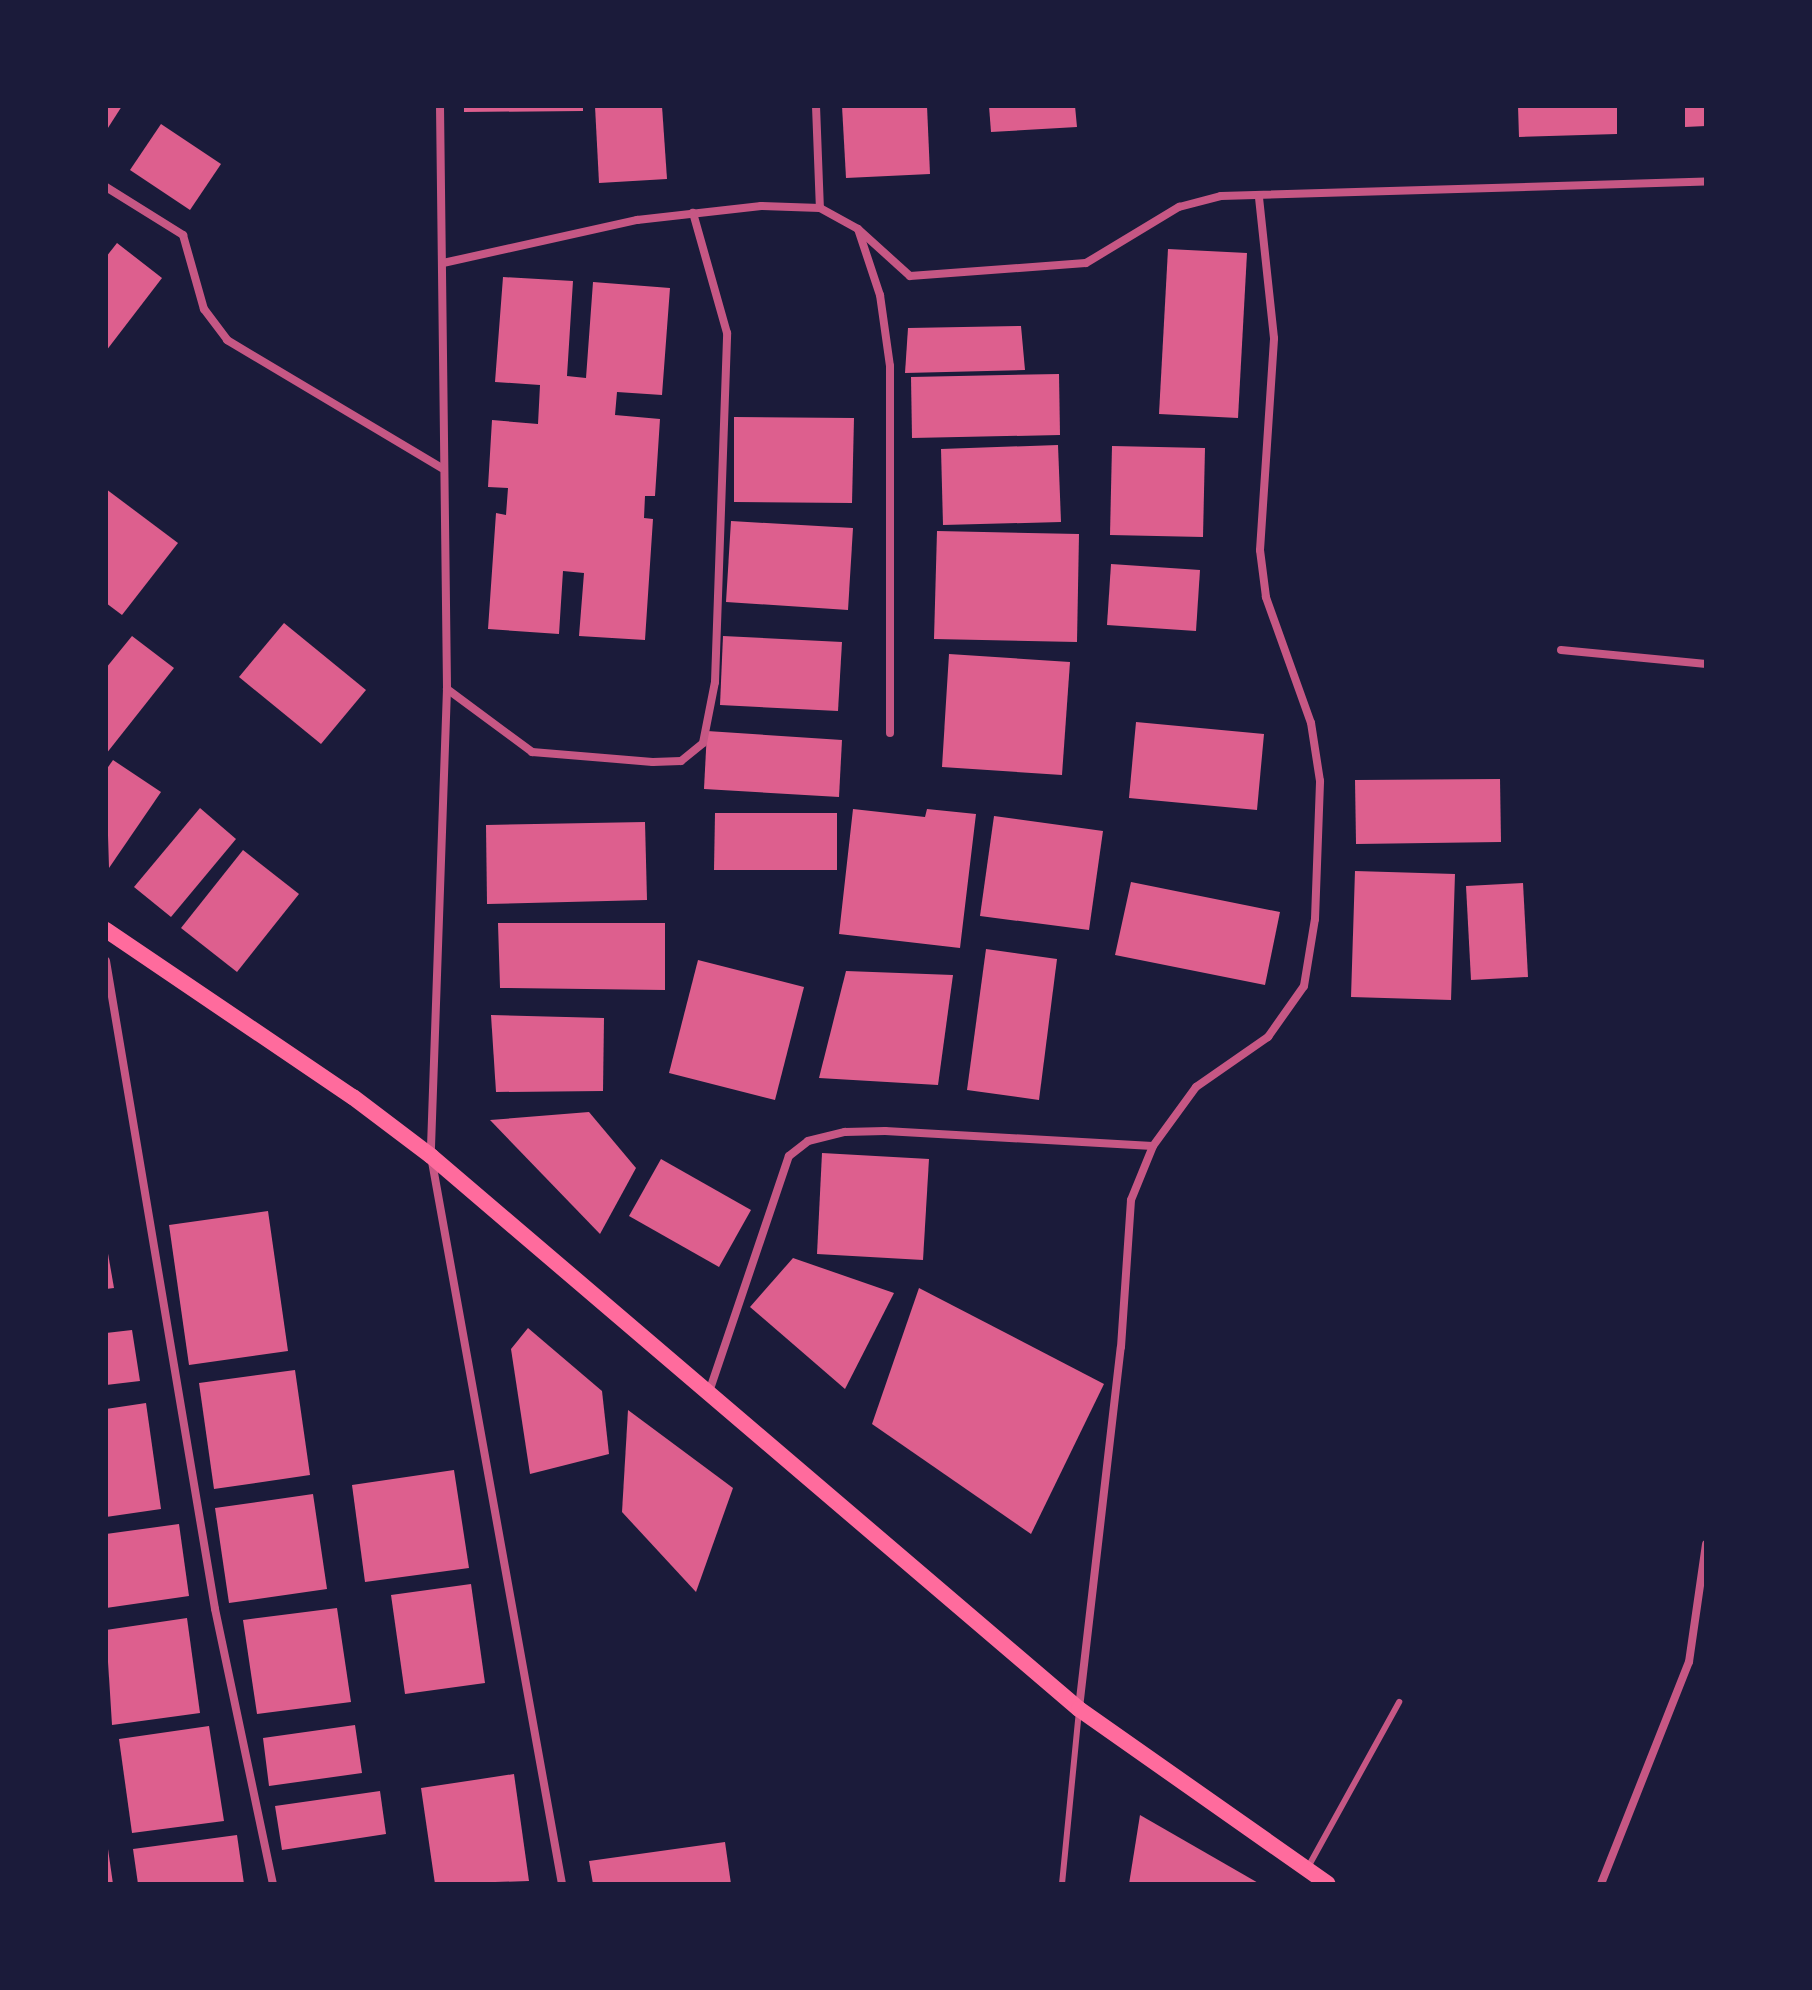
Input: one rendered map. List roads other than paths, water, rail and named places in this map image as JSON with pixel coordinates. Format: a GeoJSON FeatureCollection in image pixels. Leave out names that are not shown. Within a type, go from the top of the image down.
{"type":"FeatureCollection","features":[{"type":"Feature","properties":{"kind":"main road"},"geometry":{"type":"LineString","coordinates":[[106,930],[353,1097],[431,1156],[1079,1709],[1328,1884]]}},
{"type":"Feature","properties":{"kind":"street"},"geometry":{"type":"LineString","coordinates":[[440,106],[447,689],[431,1156],[562,1884]]}},
{"type":"Feature","properties":{"kind":"street"},"geometry":{"type":"LineString","coordinates":[[816,106],[820,208]]}},
{"type":"Feature","properties":{"kind":"street"},"geometry":{"type":"LineString","coordinates":[[443,263],[637,220],[693,213],[820,208],[858,229],[910,276],[1086,263],[1179,207],[1221,196],[1259,198],[1706,182]]}},
{"type":"Feature","properties":{"kind":"street"},"geometry":{"type":"LineString","coordinates":[[106,187],[183,235],[201,300],[227,340],[442,468]]}},
{"type":"Feature","properties":{"kind":"street"},"geometry":{"type":"LineString","coordinates":[[1079,1709],[1121,1347],[1131,1200],[1153,1146],[1196,1087],[1268,1037],[1304,986],[1315,919],[1320,781],[1311,723],[1266,597],[1260,550],[1274,338],[1259,198]]}},
{"type":"Feature","properties":{"kind":"street"},"geometry":{"type":"LineString","coordinates":[[447,689],[532,752],[681,761],[703,743],[715,682],[727,333],[693,213]]}},
{"type":"Feature","properties":{"kind":"street"},"geometry":{"type":"LineString","coordinates":[[858,229],[880,295],[890,366],[890,733]]}},
{"type":"Feature","properties":{"kind":"street"},"geometry":{"type":"LineString","coordinates":[[1561,650],[1706,664]]}},
{"type":"Feature","properties":{"kind":"street"},"geometry":{"type":"LineString","coordinates":[[106,961],[215,1609],[273,1884]]}},
{"type":"Feature","properties":{"kind":"street"},"geometry":{"type":"LineString","coordinates":[[709,1393],[789,1156],[808,1141],[845,1132],[885,1131],[1153,1146]]}},
{"type":"Feature","properties":{"kind":"street"},"geometry":{"type":"LineString","coordinates":[[1601,1884],[1689,1662],[1706,1544]]}},
{"type":"Feature","properties":{"kind":"lane"},"geometry":{"type":"LineString","coordinates":[[1307,1869],[1399,1702]]}},
{"type":"Feature","properties":{"kind":"lane"},"geometry":{"type":"LineString","coordinates":[[1062,1884],[1079,1709]]}}]}
